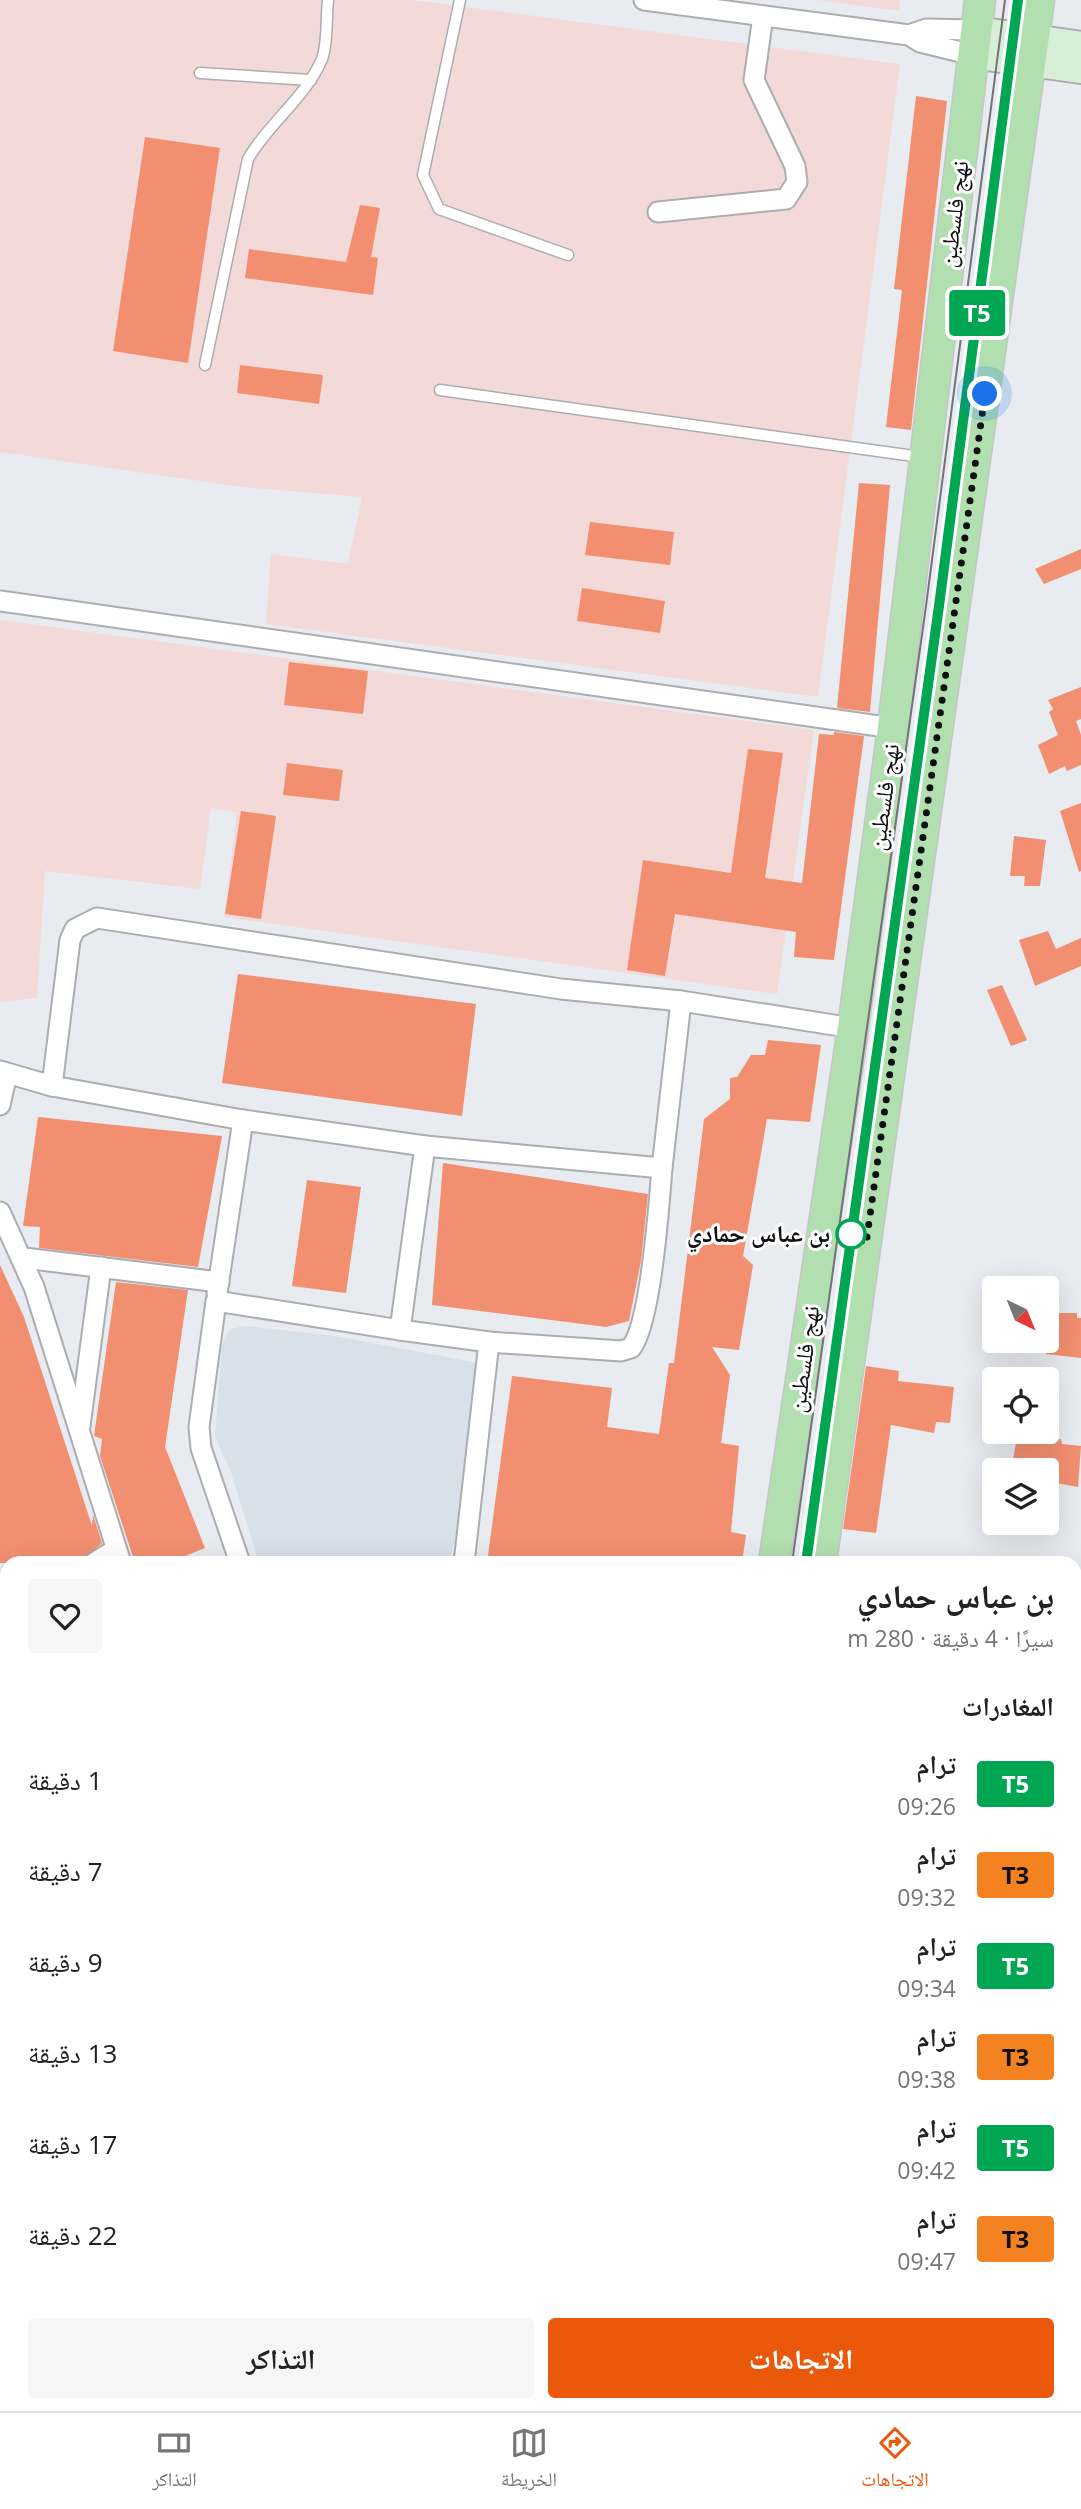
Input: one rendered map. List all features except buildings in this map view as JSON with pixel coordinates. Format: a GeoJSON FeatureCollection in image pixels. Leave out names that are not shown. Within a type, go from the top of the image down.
{"type":"FeatureCollection","features":[{"type":"Feature","properties":{"kind":"main road","name":"نهج فلسطين"},"geometry":{"type":"LineString","coordinates":[[775,1556],[853,1028],[893,728],[980,0]]}},
{"type":"Feature","properties":{"kind":"main road"},"geometry":{"type":"LineString","coordinates":[[822,1556],[1039,0]]}},
{"type":"Feature","properties":{"kind":"main road"},"geometry":{"type":"LineString","coordinates":[[975,43],[1033,51],[1081,70]]}},
{"type":"Feature","properties":{"kind":"main road"},"geometry":{"type":"LineString","coordinates":[[1033,51],[1081,45]]}},
{"type":"Feature","properties":{"kind":"street"},"geometry":{"type":"LineString","coordinates":[[644,0],[909,35],[926,29],[975,43]]}},
{"type":"Feature","properties":{"kind":"street"},"geometry":{"type":"LineString","coordinates":[[658,212],[786,199],[797,183],[796,166],[754,80],[753,69],[763,16]]}},
{"type":"Feature","properties":{"kind":"street"},"geometry":{"type":"LineString","coordinates":[[0,601],[893,728]]}},
{"type":"Feature","properties":{"kind":"street"},"geometry":{"type":"LineString","coordinates":[[52,1086],[70,940],[75,929],[97,918],[547,987],[681,1001],[853,1028]]}},
{"type":"Feature","properties":{"kind":"street"},"geometry":{"type":"LineString","coordinates":[[24,1258],[101,1267],[400,1330],[489,1342],[621,1351],[631,1348],[637,1336],[652,1272],[681,1001]]}},
{"type":"Feature","properties":{"kind":"street"},"geometry":{"type":"LineString","coordinates":[[0,1105],[3,1073],[52,1086],[243,1119],[425,1146],[662,1168]]}},
{"type":"Feature","properties":{"kind":"street"},"geometry":{"type":"LineString","coordinates":[[238,1556],[201,1448],[198,1427],[243,1119]]}},
{"type":"Feature","properties":{"kind":"street"},"geometry":{"type":"LineString","coordinates":[[400,1330],[425,1146]]}},
{"type":"Feature","properties":{"kind":"street"},"geometry":{"type":"LineString","coordinates":[[0,1212],[24,1258],[119,1556]]}},
{"type":"Feature","properties":{"kind":"street"},"geometry":{"type":"LineString","coordinates":[[79,1432],[101,1267]]}},
{"type":"Feature","properties":{"kind":"street"},"geometry":{"type":"LineString","coordinates":[[465,1556],[489,1342]]}},
{"type":"Feature","properties":{"kind":"lane"},"geometry":{"type":"LineString","coordinates":[[205,365],[247,159],[260,138],[311,80],[323,57],[328,0]]}},
{"type":"Feature","properties":{"kind":"lane"},"geometry":{"type":"LineString","coordinates":[[460,0],[423,175],[429,190],[439,209],[568,255]]}},
{"type":"Feature","properties":{"kind":"lane"},"geometry":{"type":"LineString","coordinates":[[200,73],[311,80]]}},
{"type":"Feature","properties":{"kind":"lane"},"geometry":{"type":"LineString","coordinates":[[440,390],[925,457]]}},
{"type":"Feature","properties":{"kind":"shaded area"},"geometry":{"type":"Polygon","coordinates":[[[0,0],[412,0],[900,64],[818,697],[266,624],[271,554],[348,564],[362,497],[242,487],[0,452],[0,0]]]}},
{"type":"Feature","properties":{"kind":"shaded area"},"geometry":{"type":"Polygon","coordinates":[[[818,0],[900,0],[899,11],[818,0]]]}},
{"type":"Feature","properties":{"kind":"shaded area"},"geometry":{"type":"Polygon","coordinates":[[[0,620],[814,730],[777,994],[224,917],[237,812],[211,808],[200,889],[45,871],[37,998],[0,1002],[0,620]]]}},
{"type":"Feature","properties":{"kind":"shaded area"},"geometry":{"type":"Polygon","coordinates":[[[245,1326],[335,1336],[478,1363],[461,1516],[451,1556],[257,1556],[231,1472],[215,1437],[222,1344],[230,1329],[245,1326]]]}},
{"type":"Feature","properties":{"kind":"tram line"},"geometry":{"type":"LineString","coordinates":[[793,1556],[926,606],[1005,0]]}},
{"type":"Feature","properties":{"kind":"tram line"},"geometry":{"type":"LineString","coordinates":[[807,1556],[939,605],[1017,0]]}},
{"type":"Feature","properties":{"kind":"tram line","name":"T5"},"geometry":{"type":"LineString","coordinates":[[807,1556],[939,606],[1018,0]]}},
{"type":"Feature","properties":{"kind":"place","name":"بن عباس حمادي"},"geometry":{"type":"Point","coordinates":[851,1234]}},
{"type":"Feature","properties":{"kind":"route"},"geometry":{"type":"LineString","coordinates":[[851,1234],[866,1244],[985,394]]}}]}
